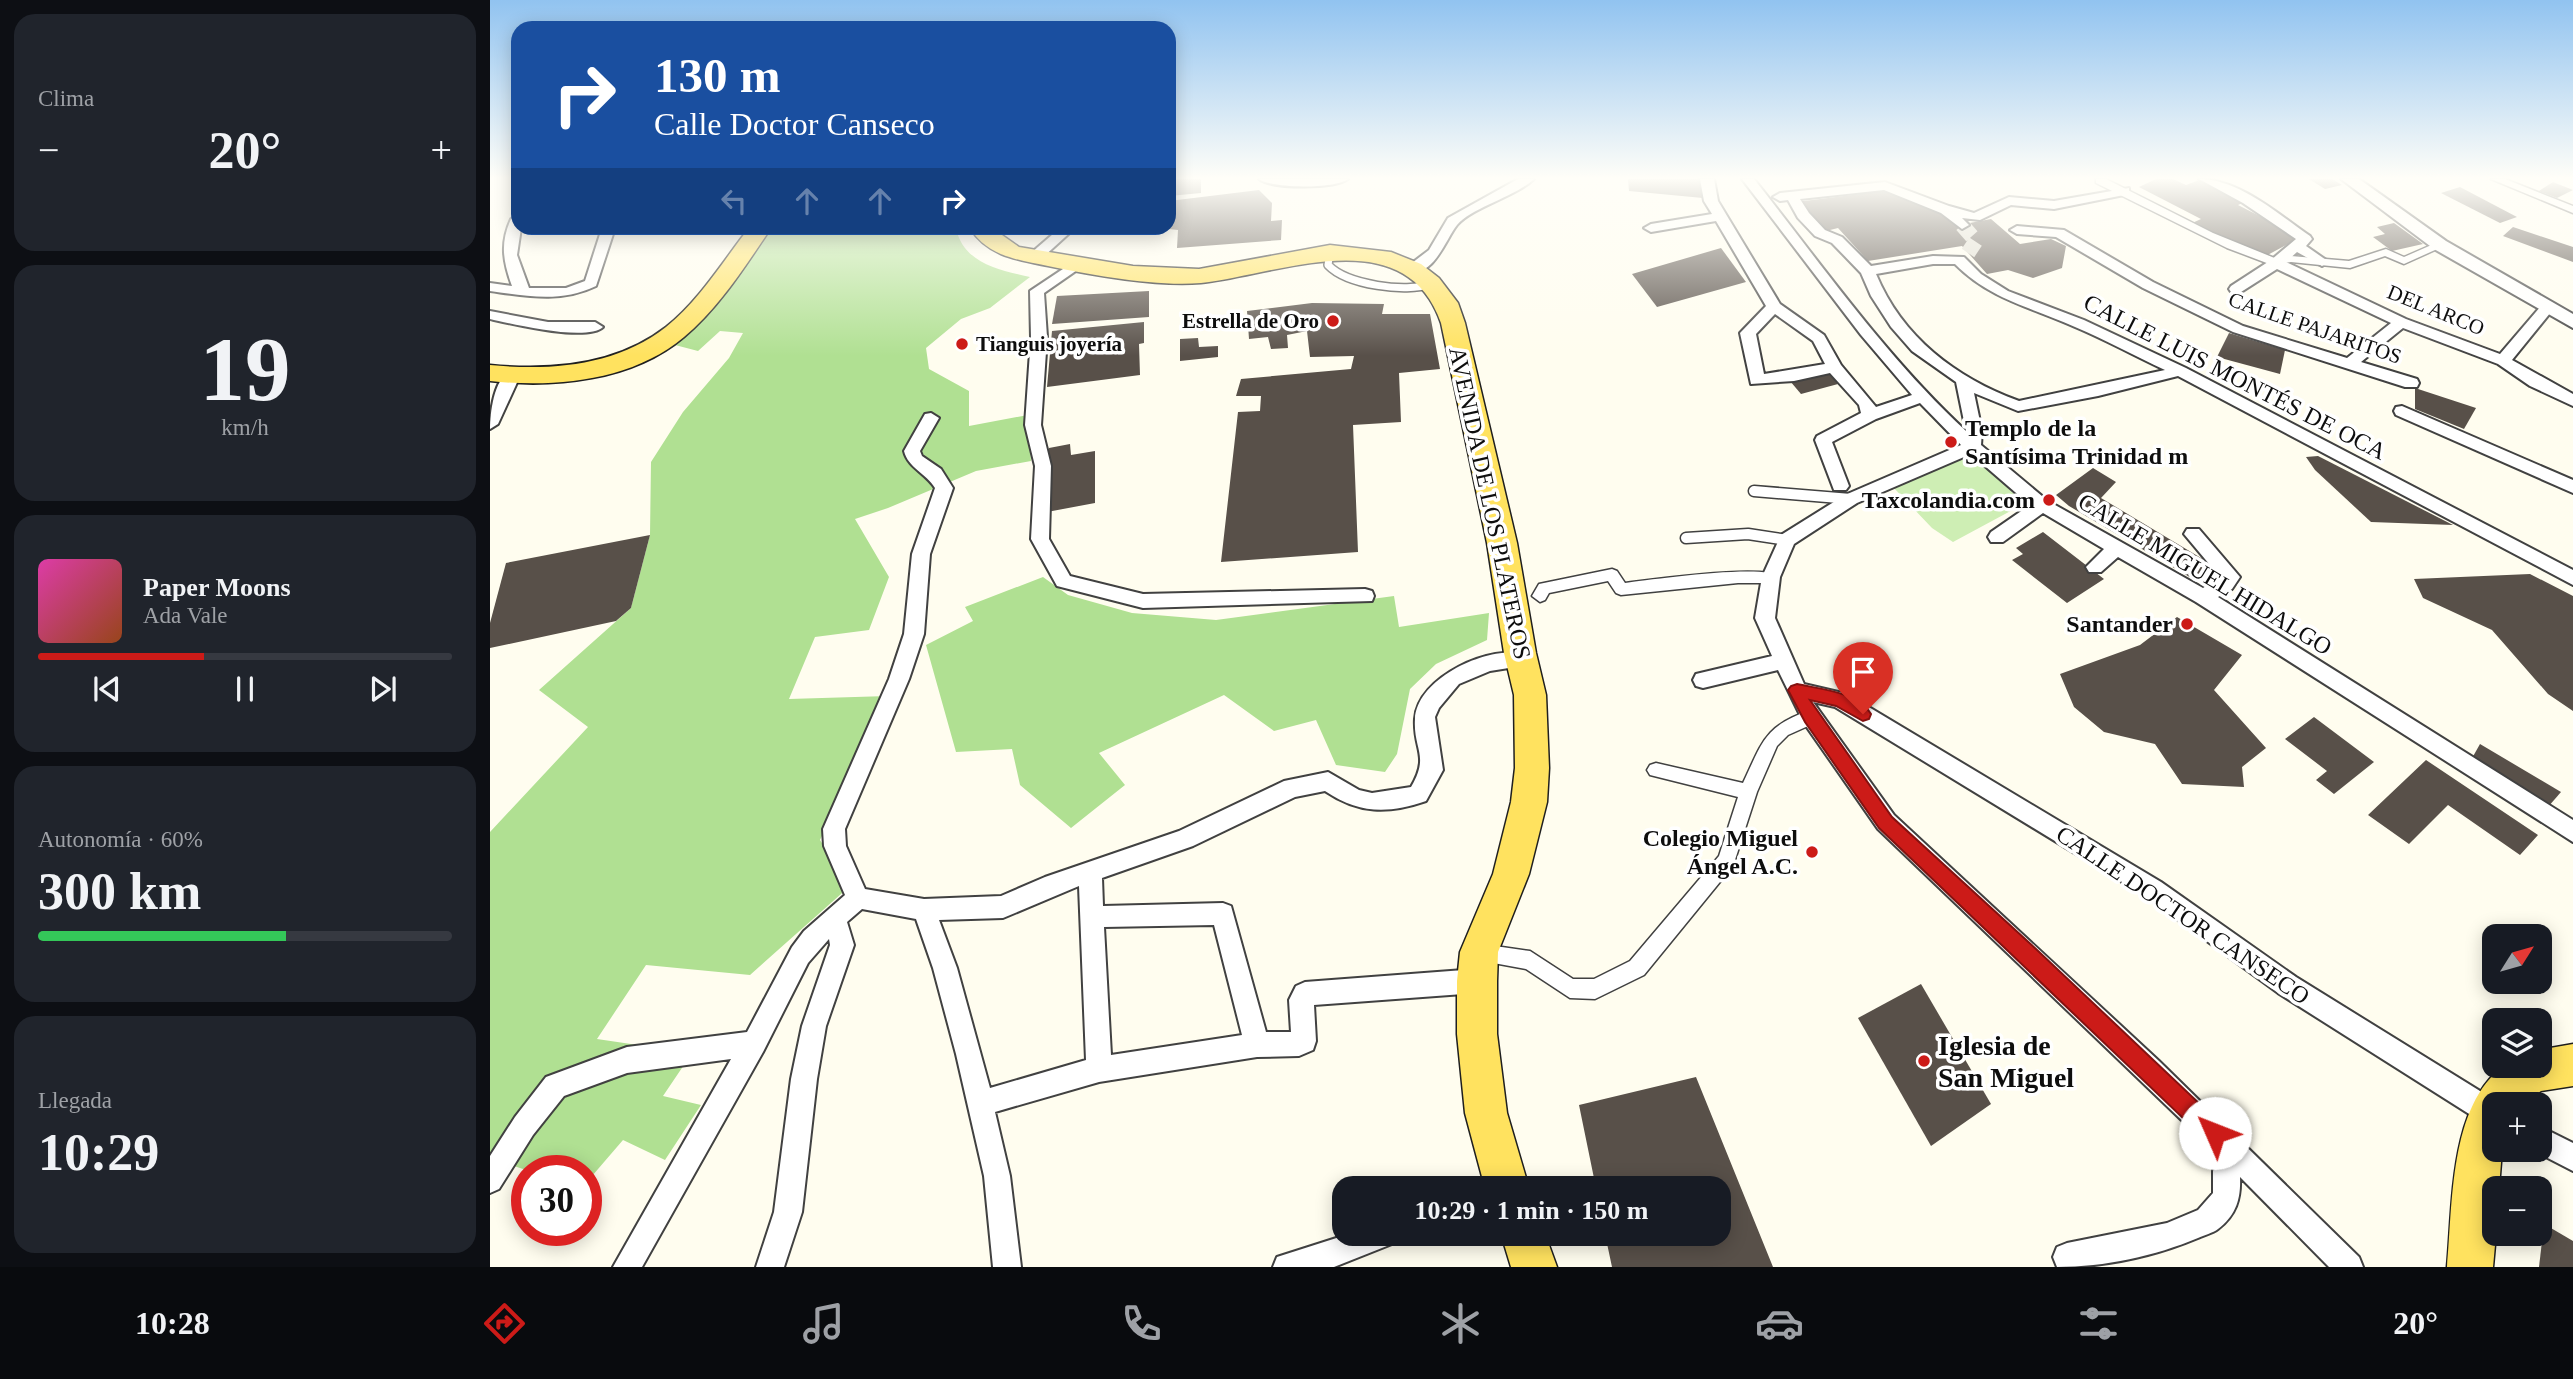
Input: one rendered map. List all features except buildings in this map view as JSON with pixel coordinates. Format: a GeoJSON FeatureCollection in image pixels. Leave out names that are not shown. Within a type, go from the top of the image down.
{"type":"FeatureCollection","features":[{"type":"Feature","properties":{"kind":"main road"},"geometry":{"type":"LineString","coordinates":[[501,375],[551,376],[586,371],[625,358],[659,342],[690,316],[752,238]]}},
{"type":"Feature","properties":{"kind":"main road"},"geometry":{"type":"LineString","coordinates":[[989,238],[1001,246],[1035,256],[1074,265],[1133,273],[1199,276],[1330,252],[1391,260],[1422,276]]}},
{"type":"Feature","properties":{"kind":"main road","name":"AVENIDA DE LOS PLATEROS"},"geometry":{"type":"LineString","coordinates":[[1422,276],[1446,303],[1453,323],[1502,543],[1521,660],[1530,695],[1532,768],[1529,802],[1511,874],[1479,952],[1477,981],[1477,1034],[1486,1113],[1498,1176]]}},
{"type":"Feature","properties":{"kind":"main road"},"geometry":{"type":"LineString","coordinates":[[2508,1092],[2516,1082],[2539,1071],[2573,1065]]}},
{"type":"Feature","properties":{"kind":"main road"},"geometry":{"type":"LineString","coordinates":[[2470,1267],[2482,1135]]}},
{"type":"Feature","properties":{"kind":"main road"},"geometry":{"type":"LineString","coordinates":[[1526,1246],[1534,1267]]}},
{"type":"Feature","properties":{"kind":"street"},"geometry":{"type":"LineString","coordinates":[[510,238],[508,257],[522,291]]}},
{"type":"Feature","properties":{"kind":"street"},"geometry":{"type":"LineString","coordinates":[[490,315],[549,310],[591,283],[607,238]]}},
{"type":"Feature","properties":{"kind":"street"},"geometry":{"type":"LineString","coordinates":[[1035,256],[1056,238]]}},
{"type":"Feature","properties":{"kind":"street"},"geometry":{"type":"LineString","coordinates":[[1422,276],[1443,238]]}},
{"type":"Feature","properties":{"kind":"street"},"geometry":{"type":"LineString","coordinates":[[1734,238],[1774,307],[1818,338],[1834,367],[1867,404],[1870,415]]}},
{"type":"Feature","properties":{"kind":"street","name":"CALLE MIGUEL HIDALGO"},"geometry":{"type":"LineString","coordinates":[[1793,238],[1866,332],[1924,396],[1973,447],[2042,505],[2116,550],[2203,597],[2573,832]]}},
{"type":"Feature","properties":{"kind":"street"},"geometry":{"type":"LineString","coordinates":[[1833,238],[1868,271],[1878,296],[1896,324],[1917,348],[1991,396],[2018,406],[2180,371]]}},
{"type":"Feature","properties":{"kind":"street","name":"CALLE PAJARITOS"},"geometry":{"type":"LineString","coordinates":[[2068,238],[2148,285],[2238,329],[2411,383]]}},
{"type":"Feature","properties":{"kind":"street"},"geometry":{"type":"LineString","coordinates":[[2215,238],[2276,263],[2291,259],[2350,265],[2386,253],[2403,261],[2440,244]]}},
{"type":"Feature","properties":{"kind":"street"},"geometry":{"type":"LineString","coordinates":[[2295,238],[2322,262]]}},
{"type":"Feature","properties":{"kind":"street"},"geometry":{"type":"LineString","coordinates":[[2432,238],[2573,323]]}},
{"type":"Feature","properties":{"kind":"street"},"geometry":{"type":"LineString","coordinates":[[2236,289],[2276,263],[2300,242]]}},
{"type":"Feature","properties":{"kind":"street","name":"CALLE LUIS MONTÉS DE OCA"},"geometry":{"type":"LineString","coordinates":[[1868,271],[1963,256],[1976,277],[2003,294],[2079,323],[2180,371],[2573,579]]}},
{"type":"Feature","properties":{"kind":"street","name":"DEL ARCO"},"geometry":{"type":"LineString","coordinates":[[2276,263],[2402,322],[2503,361],[2573,401]]}},
{"type":"Feature","properties":{"kind":"street"},"geometry":{"type":"LineString","coordinates":[[1074,265],[1037,291],[1039,337],[1034,382],[1033,425],[1043,467],[1040,539],[1064,581],[1143,601],[1365,596]]}},
{"type":"Feature","properties":{"kind":"street"},"geometry":{"type":"LineString","coordinates":[[490,288],[522,291],[570,329],[595,327]]}},
{"type":"Feature","properties":{"kind":"street"},"geometry":{"type":"LineString","coordinates":[[1774,307],[1748,333],[1757,380],[1794,376],[1834,367]]}},
{"type":"Feature","properties":{"kind":"street"},"geometry":{"type":"LineString","coordinates":[[2503,361],[2546,309]]}},
{"type":"Feature","properties":{"kind":"street"},"geometry":{"type":"LineString","coordinates":[[2351,363],[2402,322]]}},
{"type":"Feature","properties":{"kind":"street"},"geometry":{"type":"LineString","coordinates":[[1866,332],[1896,324]]}},
{"type":"Feature","properties":{"kind":"street"},"geometry":{"type":"LineString","coordinates":[[490,424],[501,375]]}},
{"type":"Feature","properties":{"kind":"street"},"geometry":{"type":"LineString","coordinates":[[1963,380],[1974,431],[1973,447],[1845,492],[1787,540],[1771,577],[1765,618],[1811,717],[1885,822],[2029,955],[2231,1149],[2349,1267]]}},
{"type":"Feature","properties":{"kind":"street"},"geometry":{"type":"LineString","coordinates":[[1845,492],[1823,440],[1870,415],[1924,396]]}},
{"type":"Feature","properties":{"kind":"street"},"geometry":{"type":"LineString","coordinates":[[2402,411],[2573,487]]}},
{"type":"Feature","properties":{"kind":"street"},"geometry":{"type":"LineString","coordinates":[[858,898],[839,857],[834,828],[899,679],[914,634],[921,554],[944,488],[934,473],[914,459],[912,451],[931,418]]}},
{"type":"Feature","properties":{"kind":"street"},"geometry":{"type":"LineString","coordinates":[[1997,537],[2042,505]]}},
{"type":"Feature","properties":{"kind":"street"},"geometry":{"type":"LineString","coordinates":[[2193,534],[2231,576],[2225,584],[2203,597]]}},
{"type":"Feature","properties":{"kind":"street"},"geometry":{"type":"LineString","coordinates":[[2095,567],[2116,550]]}},
{"type":"Feature","properties":{"kind":"street"},"geometry":{"type":"LineString","coordinates":[[1539,596],[1544,588],[1612,575],[1621,589],[1738,577],[1771,577]]}},
{"type":"Feature","properties":{"kind":"street"},"geometry":{"type":"LineString","coordinates":[[858,898],[924,910],[1003,907],[1045,887],[1185,839],[1292,788],[1328,781],[1344,793],[1366,802],[1383,804],[1419,794],[1432,770],[1425,717],[1430,704],[1452,678],[1488,663],[1521,660]]}},
{"type":"Feature","properties":{"kind":"street"},"geometry":{"type":"LineString","coordinates":[[1703,680],[1784,661]]}},
{"type":"Feature","properties":{"kind":"street","name":"CALLE DOCTOR CANSECO"},"geometry":{"type":"LineString","coordinates":[[1797,690],[1840,700],[2088,849],[2153,889],[2287,985],[2482,1103]]}},
{"type":"Feature","properties":{"kind":"street"},"geometry":{"type":"LineString","coordinates":[[1494,955],[1530,960],[1570,988],[1595,989],[1637,968],[1727,860],[1748,792],[1771,741],[1782,730],[1811,717]]}},
{"type":"Feature","properties":{"kind":"street"},"geometry":{"type":"LineString","coordinates":[[1656,770],[1748,792]]}},
{"type":"Feature","properties":{"kind":"street"},"geometry":{"type":"LineString","coordinates":[[1090,873],[1099,1069]]}},
{"type":"Feature","properties":{"kind":"street"},"geometry":{"type":"LineString","coordinates":[[627,1267],[754,1043],[800,955],[858,898]]}},
{"type":"Feature","properties":{"kind":"street"},"geometry":{"type":"LineString","coordinates":[[924,910],[945,968],[969,1054],[997,1176],[1007,1267]]}},
{"type":"Feature","properties":{"kind":"street"},"geometry":{"type":"LineString","coordinates":[[1090,917],[1223,914],[1257,1045]]}},
{"type":"Feature","properties":{"kind":"street"},"geometry":{"type":"LineString","coordinates":[[770,1267],[788,1212],[804,1079],[814,1026],[842,945],[835,919]]}},
{"type":"Feature","properties":{"kind":"street"},"geometry":{"type":"LineString","coordinates":[[979,1104],[1099,1069],[1257,1045],[1299,1044],[1304,1041],[1301,1000],[1305,994],[1477,981]]}},
{"type":"Feature","properties":{"kind":"street"},"geometry":{"type":"LineString","coordinates":[[490,1180],[524,1126],[555,1086],[627,1060],[754,1043]]}},
{"type":"Feature","properties":{"kind":"street"},"geometry":{"type":"LineString","coordinates":[[2552,1146],[2573,1158]]}},
{"type":"Feature","properties":{"kind":"street"},"geometry":{"type":"LineString","coordinates":[[2067,1257],[2167,1237],[2208,1220],[2227,1198],[2226,1171],[2231,1149]]}},
{"type":"Feature","properties":{"kind":"street"},"geometry":{"type":"LineString","coordinates":[[1287,1267],[1343,1259],[1363,1246]]}},
{"type":"Feature","properties":{"kind":"lane"},"geometry":{"type":"LineString","coordinates":[[1754,491],[1845,492]]}},
{"type":"Feature","properties":{"kind":"lane"},"geometry":{"type":"LineString","coordinates":[[1686,538],[1748,534],[1787,540]]}},
{"type":"Feature","properties":{"kind":"green space"},"geometry":{"type":"Polygon","coordinates":[[[761,238],[959,238],[966,249],[984,263],[1030,277],[990,308],[961,319],[926,348],[929,369],[969,391],[969,426],[1028,415],[1031,461],[976,471],[855,519],[889,577],[869,630],[815,637],[789,699],[888,696],[820,840],[850,886],[750,975],[646,965],[597,1039],[692,1053],[663,1096],[701,1105],[665,1160],[623,1140],[602,1164],[602,1155],[511,1155],[511,1169],[490,1190],[490,832],[588,727],[539,690],[631,608],[650,535],[651,462],[683,412],[729,358],[743,333],[720,331],[698,351],[675,345],[761,238]]]}},
{"type":"Feature","properties":{"kind":"green space"},"geometry":{"type":"Polygon","coordinates":[[[1969,449],[2021,501],[2018,507],[1953,542],[1932,528],[1893,487],[1927,474],[1969,449]]]}},
{"type":"Feature","properties":{"kind":"green space"},"geometry":{"type":"Polygon","coordinates":[[[1043,577],[1068,595],[1132,613],[1216,620],[1394,596],[1399,627],[1489,613],[1487,640],[1436,664],[1410,689],[1397,754],[1385,772],[1336,765],[1316,720],[1274,731],[1224,695],[1099,753],[1125,785],[1071,828],[1020,785],[1012,749],[956,752],[926,645],[973,621],[965,607],[1043,577]]]}},
{"type":"Feature","properties":{"kind":"tunnel"},"geometry":{"type":"LineString","coordinates":[[1968,253],[1976,241],[1973,238]]}},
{"type":"Feature","properties":{"kind":"place","name":"Estrella de Oro"},"geometry":{"type":"Point","coordinates":[1333,321]}},
{"type":"Feature","properties":{"kind":"place","name":"Tianguis joyería"},"geometry":{"type":"Point","coordinates":[962,344]}},
{"type":"Feature","properties":{"kind":"place","name":"Templo de la Santísima Trinidad m"},"geometry":{"type":"Point","coordinates":[1951,442]}},
{"type":"Feature","properties":{"kind":"place","name":"Taxcolandia.com"},"geometry":{"type":"Point","coordinates":[2049,500]}},
{"type":"Feature","properties":{"kind":"place","name":"Santander"},"geometry":{"type":"Point","coordinates":[2187,624]}},
{"type":"Feature","properties":{"kind":"place","name":"Colegio Miguel Ángel A.C."},"geometry":{"type":"Point","coordinates":[1812,852]}},
{"type":"Feature","properties":{"kind":"place","name":"Iglesia de San Miguel"},"geometry":{"type":"Point","coordinates":[1924,1061]}},
{"type":"Feature","properties":{"kind":"route"},"geometry":{"type":"LineString","coordinates":[[1863,714],[1840,700],[1797,690],[1811,717],[1885,822],[2215,1133]]}}]}
